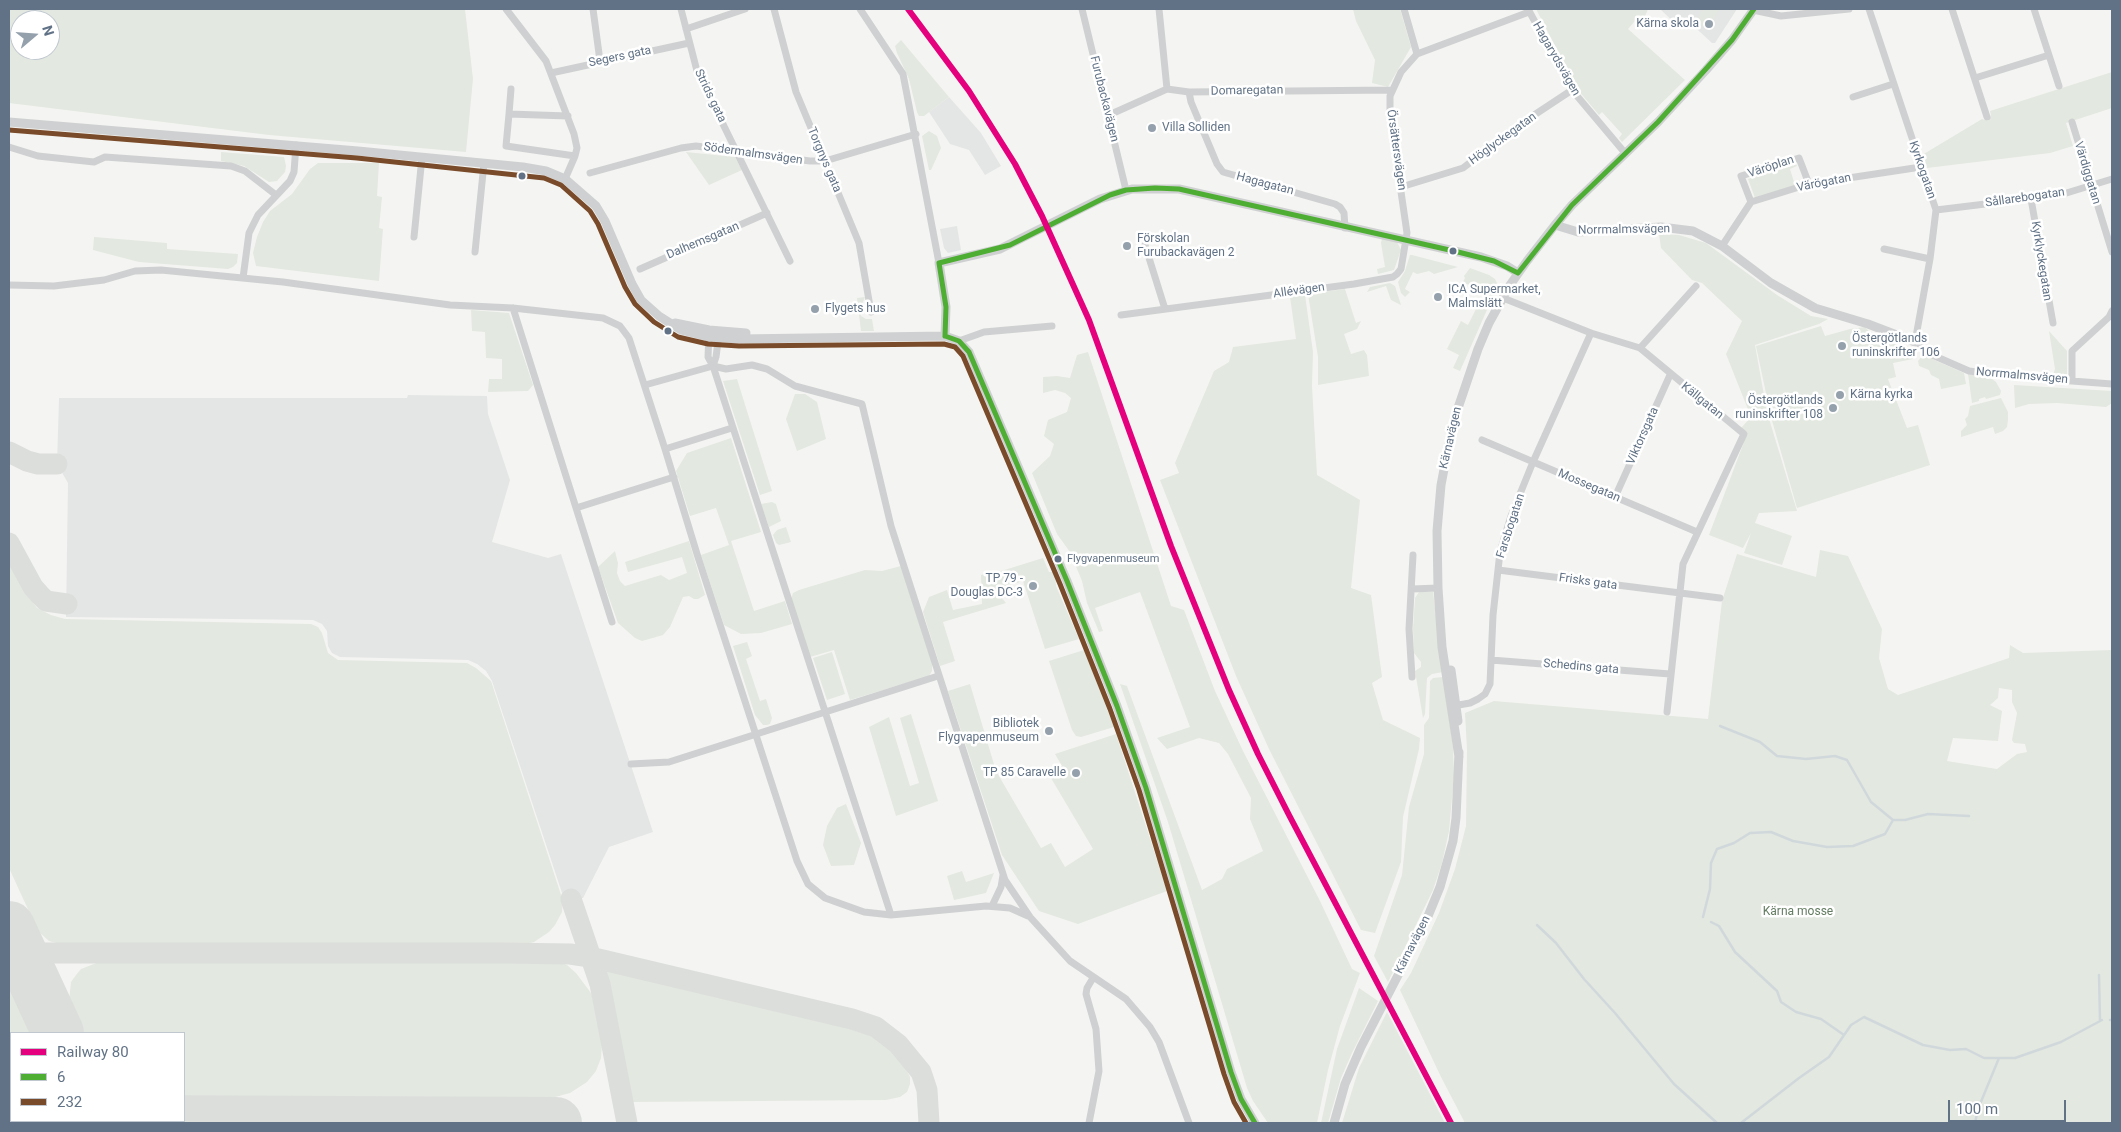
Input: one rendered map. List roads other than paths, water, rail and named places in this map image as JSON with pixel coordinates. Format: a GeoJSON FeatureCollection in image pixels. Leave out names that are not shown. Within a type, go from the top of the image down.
{"type":"FeatureCollection","features":[{"type":"Feature","properties":{"kind":"street"},"geometry":{"type":"LineString","coordinates":[[506,9],[538,51],[551,72],[568,116],[576,142],[575,156],[565,179]]}},
{"type":"Feature","properties":{"kind":"street"},"geometry":{"type":"LineString","coordinates":[[593,9],[600,61]]}},
{"type":"Feature","properties":{"kind":"street","name":"Strids gata"},"geometry":{"type":"LineString","coordinates":[[681,9],[689,43],[701,80],[790,260]]}},
{"type":"Feature","properties":{"kind":"street"},"geometry":{"type":"LineString","coordinates":[[686,30],[745,9]]}},
{"type":"Feature","properties":{"kind":"street","name":"Torgnys gata"},"geometry":{"type":"LineString","coordinates":[[774,9],[796,92],[859,243],[871,312]]}},
{"type":"Feature","properties":{"kind":"street"},"geometry":{"type":"LineString","coordinates":[[860,9],[903,74],[916,134],[939,263],[946,307],[945,336]]}},
{"type":"Feature","properties":{"kind":"street","name":"Furubackavägen"},"geometry":{"type":"LineString","coordinates":[[1082,9],[1126,190]]}},
{"type":"Feature","properties":{"kind":"street"},"geometry":{"type":"LineString","coordinates":[[1109,115],[1168,89],[1159,9]]}},
{"type":"Feature","properties":{"kind":"street"},"geometry":{"type":"LineString","coordinates":[[1404,9],[1417,54],[1528,10]]}},
{"type":"Feature","properties":{"kind":"street"},"geometry":{"type":"LineString","coordinates":[[939,263],[1000,249],[1100,198],[1126,190],[1155,188],[1179,189],[1345,228],[1482,257],[1518,273],[1572,205],[1706,70],[1732,40],[1754,9],[1781,16],[1849,9]]}},
{"type":"Feature","properties":{"kind":"street","name":"Kyrkogatan"},"geometry":{"type":"LineString","coordinates":[[1869,9],[1936,210],[1930,259],[1915,342]]}},
{"type":"Feature","properties":{"kind":"street"},"geometry":{"type":"LineString","coordinates":[[1952,9],[1988,117]]}},
{"type":"Feature","properties":{"kind":"street"},"geometry":{"type":"LineString","coordinates":[[2034,9],[2059,86]]}},
{"type":"Feature","properties":{"kind":"street","name":"Hagarydsvägen"},"geometry":{"type":"LineString","coordinates":[[1528,10],[1572,90],[1625,153]]}},
{"type":"Feature","properties":{"kind":"street","name":"Segers gata"},"geometry":{"type":"LineString","coordinates":[[551,72],[689,43]]}},
{"type":"Feature","properties":{"kind":"street","name":"Örsättersvägen"},"geometry":{"type":"LineString","coordinates":[[1407,240],[1390,116],[1392,90],[1401,72],[1417,54]]}},
{"type":"Feature","properties":{"kind":"street"},"geometry":{"type":"LineString","coordinates":[[1975,78],[2049,54]]}},
{"type":"Feature","properties":{"kind":"street"},"geometry":{"type":"LineString","coordinates":[[1853,97],[1893,84]]}},
{"type":"Feature","properties":{"kind":"street"},"geometry":{"type":"LineString","coordinates":[[511,89],[506,146],[575,156]]}},
{"type":"Feature","properties":{"kind":"street","name":"Domaregatan"},"geometry":{"type":"LineString","coordinates":[[1168,89],[1189,92],[1392,90]]}},
{"type":"Feature","properties":{"kind":"street","name":"Höglyckegatan"},"geometry":{"type":"LineString","coordinates":[[1401,186],[1463,168],[1519,125],[1572,90]]}},
{"type":"Feature","properties":{"kind":"street","name":"Hagagatan"},"geometry":{"type":"LineString","coordinates":[[1189,92],[1191,102],[1217,164],[1223,172],[1336,204],[1344,213],[1345,228]]}},
{"type":"Feature","properties":{"kind":"street"},"geometry":{"type":"LineString","coordinates":[[509,114],[568,116]]}},
{"type":"Feature","properties":{"kind":"street"},"geometry":{"type":"LineString","coordinates":[[9,122],[296,145],[535,169],[565,179],[589,198],[601,214],[641,300],[659,316],[678,324],[714,334],[783,337],[945,336],[959,341],[969,352],[1067,581],[1117,706],[1146,788],[1231,1072],[1241,1099],[1255,1123]]}},
{"type":"Feature","properties":{"kind":"street","name":"Värdiggatan"},"geometry":{"type":"LineString","coordinates":[[2072,122],[2112,252]]}},
{"type":"Feature","properties":{"kind":"street","name":"Södermalmsvägen"},"geometry":{"type":"LineString","coordinates":[[590,173],[689,147],[824,161],[916,134]]}},
{"type":"Feature","properties":{"kind":"street"},"geometry":{"type":"LineString","coordinates":[[243,278],[249,233],[258,216],[290,181],[294,172],[296,145]]}},
{"type":"Feature","properties":{"kind":"street"},"geometry":{"type":"LineString","coordinates":[[9,147],[38,156],[94,162],[105,157],[231,166],[245,171],[276,195]]}},
{"type":"Feature","properties":{"kind":"street"},"geometry":{"type":"LineString","coordinates":[[414,237],[422,157]]}},
{"type":"Feature","properties":{"kind":"street","name":"Väröplan"},"geometry":{"type":"LineString","coordinates":[[1751,202],[1741,176],[1791,160],[1799,158],[1809,184]]}},
{"type":"Feature","properties":{"kind":"street"},"geometry":{"type":"LineString","coordinates":[[475,252],[484,163]]}},
{"type":"Feature","properties":{"kind":"street","name":"Värögatan"},"geometry":{"type":"LineString","coordinates":[[1751,202],[1809,184],[1921,167]]}},
{"type":"Feature","properties":{"kind":"street","name":"Sållarebogatan"},"geometry":{"type":"LineString","coordinates":[[1936,210],[2060,195],[2112,178]]}},
{"type":"Feature","properties":{"kind":"street","name":"Kyrklyckegatan"},"geometry":{"type":"LineString","coordinates":[[2031,200],[2053,323]]}},
{"type":"Feature","properties":{"kind":"street"},"geometry":{"type":"LineString","coordinates":[[1722,246],[1751,202]]}},
{"type":"Feature","properties":{"kind":"street","name":"Dalhemsgatan"},"geometry":{"type":"LineString","coordinates":[[640,269],[767,213]]}},
{"type":"Feature","properties":{"kind":"street","name":"Norrmalmsvägen"},"geometry":{"type":"LineString","coordinates":[[1555,225],[1578,232],[1661,227],[1693,231],[1722,246],[1771,283],[1815,308],[1868,324],[1915,342],[1930,354],[1969,371],[2005,376],[2112,384]]}},
{"type":"Feature","properties":{"kind":"street","name":"Allévägen"},"geometry":{"type":"LineString","coordinates":[[1121,315],[1393,277],[1401,269],[1407,240]]}},
{"type":"Feature","properties":{"kind":"street"},"geometry":{"type":"LineString","coordinates":[[1144,245],[1165,309]]}},
{"type":"Feature","properties":{"kind":"street"},"geometry":{"type":"LineString","coordinates":[[1884,249],[1930,259]]}},
{"type":"Feature","properties":{"kind":"street"},"geometry":{"type":"LineString","coordinates":[[9,285],[45,286],[86,282],[148,270],[243,278],[450,304],[513,308],[603,318],[616,323],[629,338],[796,861],[808,884],[825,898],[864,912],[891,915],[992,906],[1010,908],[1030,917]]}},
{"type":"Feature","properties":{"kind":"street","name":"Kärnavägen"},"geometry":{"type":"LineString","coordinates":[[1334,1123],[1352,1065],[1426,921],[1446,868],[1458,808],[1460,732],[1440,617],[1437,531],[1440,502],[1452,432],[1467,379],[1478,349],[1503,298],[1518,273]]}},
{"type":"Feature","properties":{"kind":"street"},"geometry":{"type":"LineString","coordinates":[[1640,348],[1696,286]]}},
{"type":"Feature","properties":{"kind":"street","name":"Källgatan"},"geometry":{"type":"LineString","coordinates":[[1503,298],[1591,333],[1640,348],[1670,375],[1744,434],[1683,564],[1667,712]]}},
{"type":"Feature","properties":{"kind":"street"},"geometry":{"type":"LineString","coordinates":[[513,308],[612,622]]}},
{"type":"Feature","properties":{"kind":"street"},"geometry":{"type":"LineString","coordinates":[[2072,381],[2072,351],[2103,323],[2112,311]]}},
{"type":"Feature","properties":{"kind":"street"},"geometry":{"type":"LineString","coordinates":[[959,341],[984,332],[1052,326]]}},
{"type":"Feature","properties":{"kind":"street","name":"Farsbogatan"},"geometry":{"type":"LineString","coordinates":[[1454,706],[1470,703],[1485,694],[1490,684],[1500,552],[1511,516],[1533,462],[1591,333]]}},
{"type":"Feature","properties":{"kind":"street"},"geometry":{"type":"LineString","coordinates":[[714,334],[708,357],[713,366],[891,915]]}},
{"type":"Feature","properties":{"kind":"street"},"geometry":{"type":"LineString","coordinates":[[645,385],[713,366],[726,369],[752,365],[759,366],[795,386],[862,404],[891,526],[1003,874],[1012,892],[1030,917],[1070,961],[1126,999],[1150,1027],[1159,1042],[1189,1123]]}},
{"type":"Feature","properties":{"kind":"street","name":"Viktorsgata"},"geometry":{"type":"LineString","coordinates":[[1615,498],[1670,375]]}},
{"type":"Feature","properties":{"kind":"street"},"geometry":{"type":"LineString","coordinates":[[665,449],[732,428]]}},
{"type":"Feature","properties":{"kind":"street","name":"Mossegatan"},"geometry":{"type":"LineString","coordinates":[[1482,440],[1697,532]]}},
{"type":"Feature","properties":{"kind":"street"},"geometry":{"type":"LineString","coordinates":[[576,508],[674,477]]}},
{"type":"Feature","properties":{"kind":"street"},"geometry":{"type":"LineString","coordinates":[[1412,677],[1409,629],[1413,555]]}},
{"type":"Feature","properties":{"kind":"street","name":"Frisks gata"},"geometry":{"type":"LineString","coordinates":[[1498,570],[1679,594]]}},
{"type":"Feature","properties":{"kind":"street"},"geometry":{"type":"LineString","coordinates":[[1412,589],[1438,588]]}},
{"type":"Feature","properties":{"kind":"street"},"geometry":{"type":"LineString","coordinates":[[1679,594],[1720,598]]}},
{"type":"Feature","properties":{"kind":"street","name":"Schedins gata"},"geometry":{"type":"LineString","coordinates":[[1491,660],[1670,674]]}},
{"type":"Feature","properties":{"kind":"street"},"geometry":{"type":"LineString","coordinates":[[631,764],[669,762],[938,676]]}},
{"type":"Feature","properties":{"kind":"street"},"geometry":{"type":"LineString","coordinates":[[992,906],[1001,887],[1003,874]]}},
{"type":"Feature","properties":{"kind":"street"},"geometry":{"type":"LineString","coordinates":[[1089,1123],[1099,1071],[1096,1029],[1086,994],[1093,978]]}},
{"type":"Feature","properties":{"kind":"waterway"},"geometry":{"type":"LineString","coordinates":[[1720,726],[1760,742],[1777,756],[1806,759],[1835,756],[1847,760],[1871,802],[1893,820],[1905,820],[1928,814],[1969,816]]}},
{"type":"Feature","properties":{"kind":"waterway"},"geometry":{"type":"LineString","coordinates":[[1703,917],[1710,889],[1711,863],[1717,849],[1734,843],[1750,833],[1771,832],[1793,841],[1827,847],[1853,846],[1885,834],[1893,820]]}},
{"type":"Feature","properties":{"kind":"waterway"},"geometry":{"type":"LineString","coordinates":[[1711,922],[1719,926],[1735,952],[1777,991],[1781,1002],[1796,1012],[1821,1019],[1844,1035]]}},
{"type":"Feature","properties":{"kind":"waterway"},"geometry":{"type":"LineString","coordinates":[[1537,925],[1556,943],[1584,979],[1674,1084],[1717,1123]]}},
{"type":"Feature","properties":{"kind":"waterway"},"geometry":{"type":"LineString","coordinates":[[2099,975],[2100,1020]]}},
{"type":"Feature","properties":{"kind":"waterway"},"geometry":{"type":"LineString","coordinates":[[1741,1123],[1829,1057],[1851,1025],[1864,1017],[1923,1045],[1950,1050],[1966,1049],[1984,1058],[2015,1058],[2061,1042],[2102,1020]]}},
{"type":"Feature","properties":{"kind":"waterway"},"geometry":{"type":"LineString","coordinates":[[1975,1123],[1978,1109],[1999,1058]]}},
{"type":"Feature","properties":{"kind":"rail line","name":"80"},"geometry":{"type":"LineString","coordinates":[[908,9],[969,91],[1015,164],[1042,216],[1089,320],[1171,546],[1229,690],[1258,754],[1289,815],[1451,1123]]}},
{"type":"Feature","properties":{"kind":"place","name":"Kärna skola"},"geometry":{"type":"Point","coordinates":[1709,24]}},
{"type":"Feature","properties":{"kind":"place","name":"Villa Solliden"},"geometry":{"type":"Point","coordinates":[1152,128]}},
{"type":"Feature","properties":{"kind":"place","name":"Förskolan Furubackavägen 2"},"geometry":{"type":"Point","coordinates":[1127,246]}},
{"type":"Feature","properties":{"kind":"place","name":"ICA Supermarket, Malmslätt"},"geometry":{"type":"Point","coordinates":[1438,297]}},
{"type":"Feature","properties":{"kind":"place","name":"Flygets hus"},"geometry":{"type":"Point","coordinates":[815,309]}},
{"type":"Feature","properties":{"kind":"place","name":"Östergötlands runinskrifter 106"},"geometry":{"type":"Point","coordinates":[1842,346]}},
{"type":"Feature","properties":{"kind":"place","name":"Kärna kyrka"},"geometry":{"type":"Point","coordinates":[1840,395]}},
{"type":"Feature","properties":{"kind":"place","name":"Östergötlands runinskrifter 108"},"geometry":{"type":"Point","coordinates":[1833,408]}},
{"type":"Feature","properties":{"kind":"place","name":"Flygvapenmuseum"},"geometry":{"type":"Point","coordinates":[1058,559]}},
{"type":"Feature","properties":{"kind":"place","name":"TP 79 - Douglas DC-3"},"geometry":{"type":"Point","coordinates":[1033,586]}},
{"type":"Feature","properties":{"kind":"place","name":"Bibliotek Flygvapenmuseum"},"geometry":{"type":"Point","coordinates":[1049,731]}},
{"type":"Feature","properties":{"kind":"place","name":"TP 85 Caravelle"},"geometry":{"type":"Point","coordinates":[1076,773]}},
{"type":"Feature","properties":{"kind":"park label","name":"Kärna mosse"},"geometry":{"type":"Point","coordinates":[1798,912]}}]}
